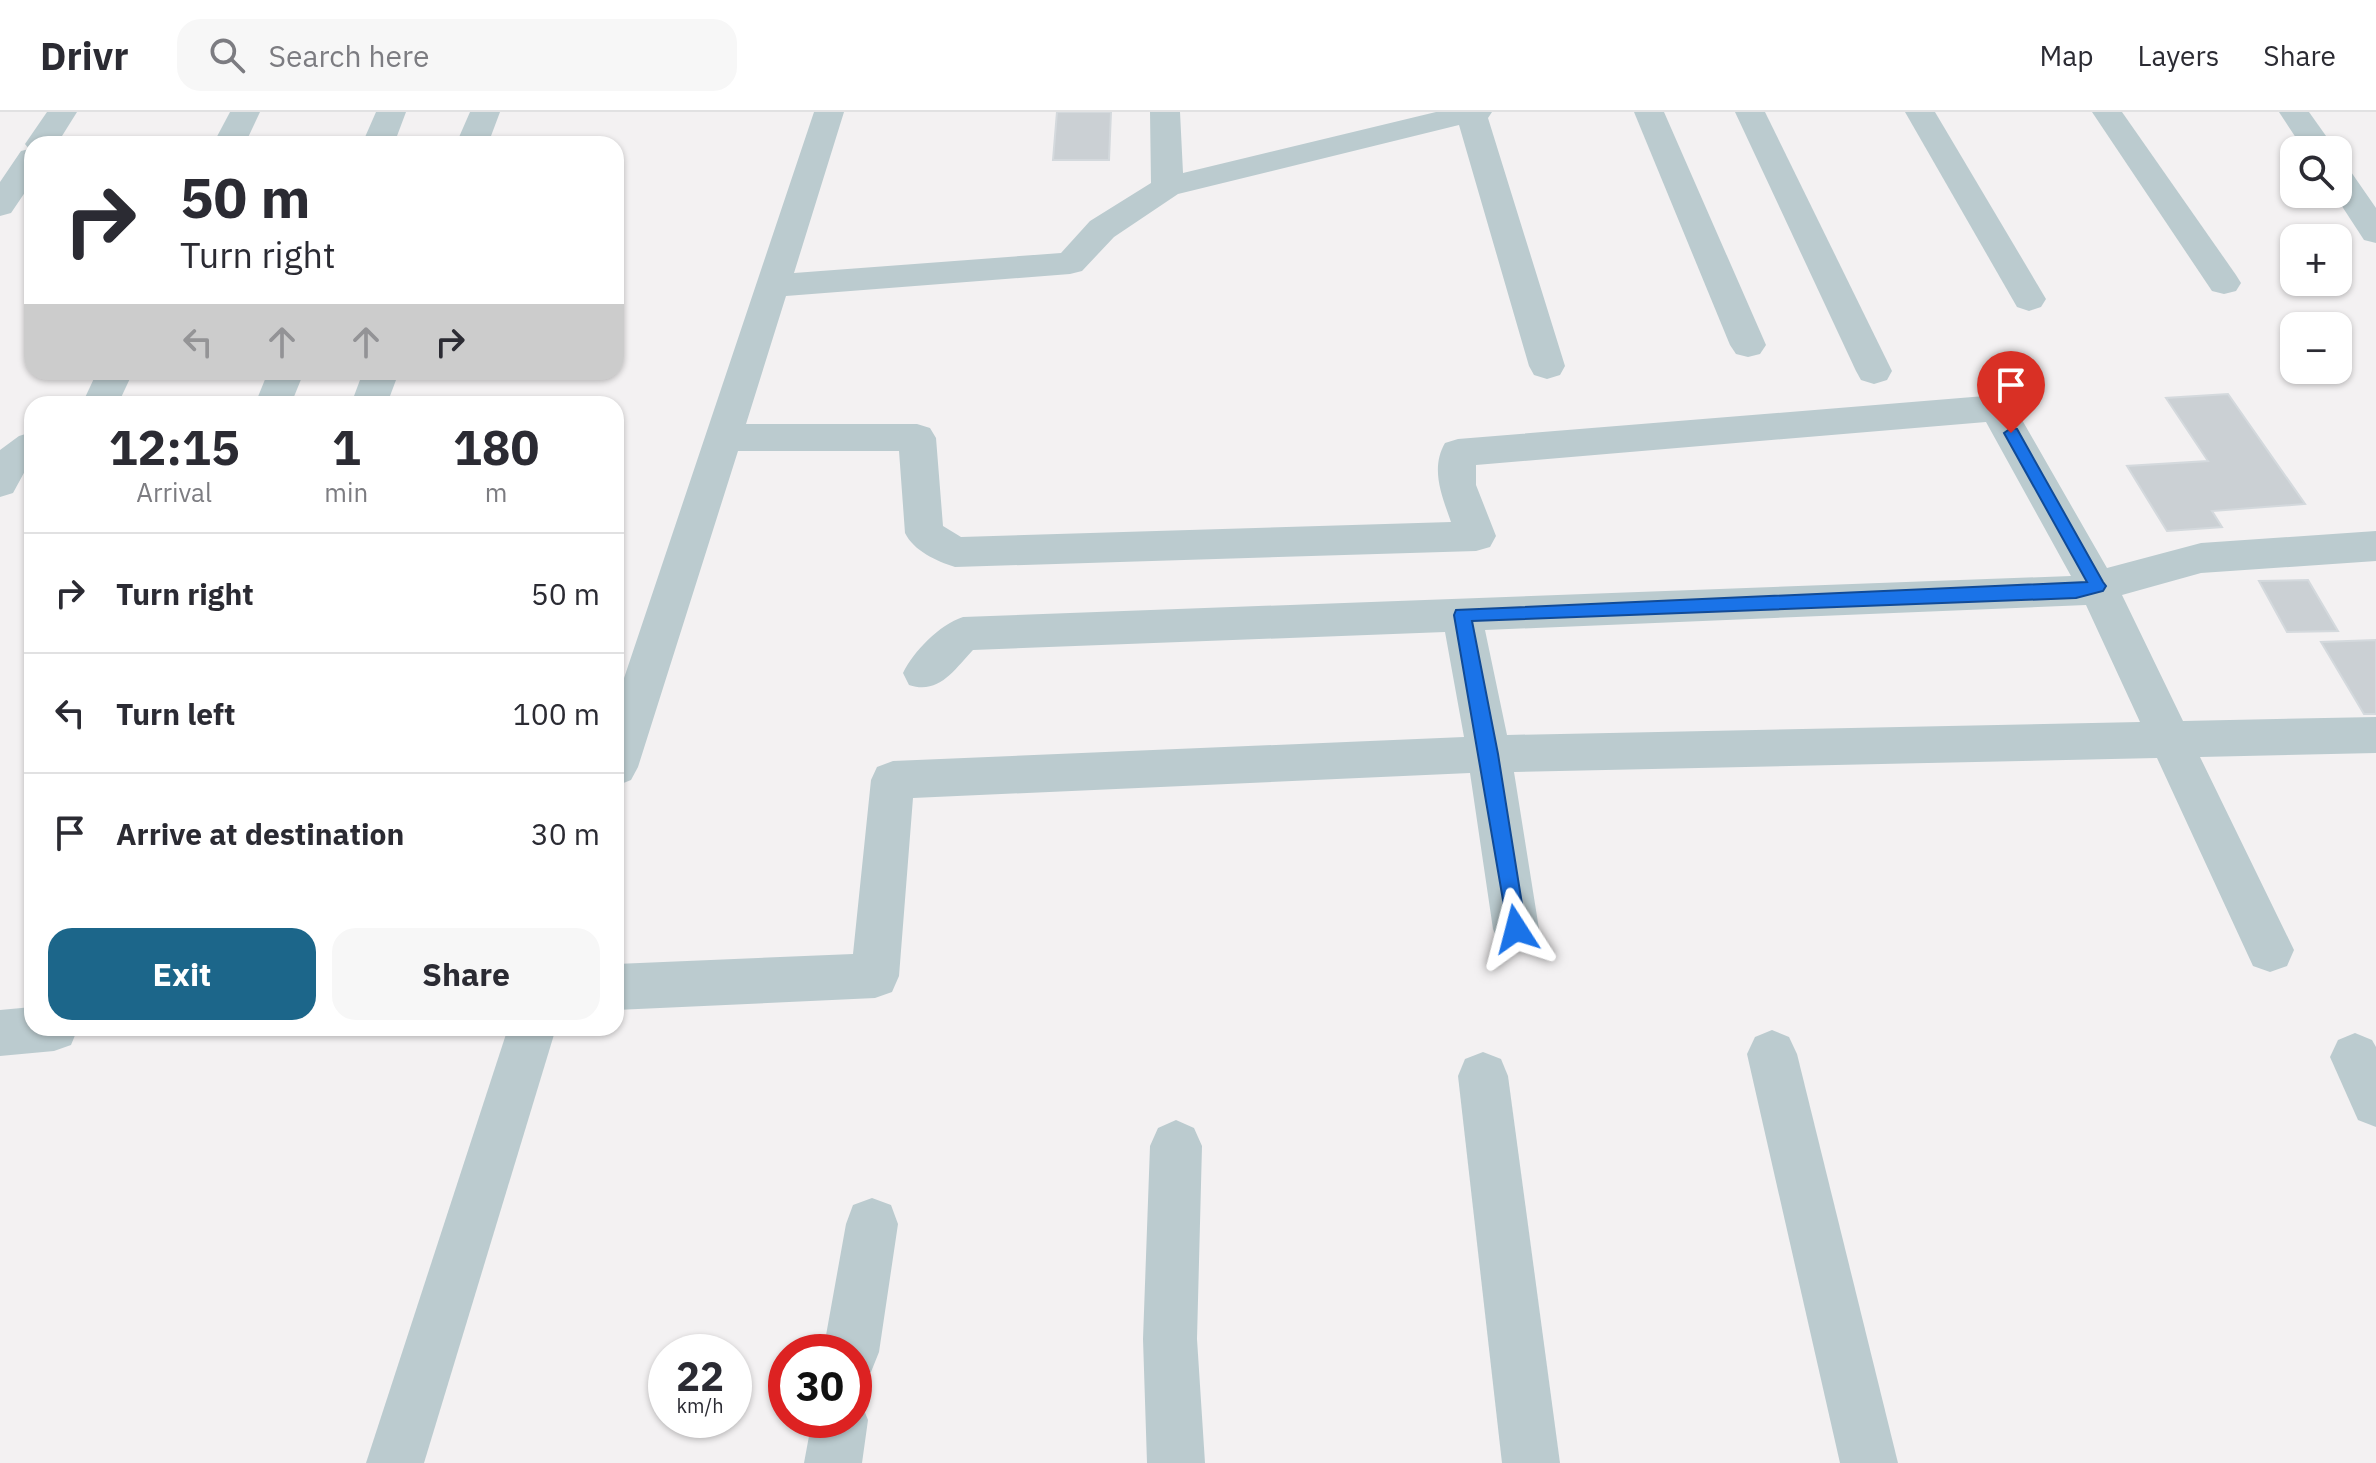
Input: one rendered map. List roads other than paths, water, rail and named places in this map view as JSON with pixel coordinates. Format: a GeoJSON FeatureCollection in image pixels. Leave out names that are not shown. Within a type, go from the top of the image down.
{"type":"FeatureCollection","features":[{"type":"Feature","properties":{"kind":"street"},"geometry":{"type":"LineString","coordinates":[[46,136],[62,112]]}},
{"type":"Feature","properties":{"kind":"street"},"geometry":{"type":"LineString","coordinates":[[233,136],[245,112]]}},
{"type":"Feature","properties":{"kind":"street"},"geometry":{"type":"LineString","coordinates":[[381,136],[391,112]]}},
{"type":"Feature","properties":{"kind":"street"},"geometry":{"type":"LineString","coordinates":[[475,136],[485,112]]}},
{"type":"Feature","properties":{"kind":"street"},"geometry":{"type":"LineString","coordinates":[[624,743],[829,112]]}},
{"type":"Feature","properties":{"kind":"street"},"geometry":{"type":"LineString","coordinates":[[1165,112],[1167,187]]}},
{"type":"Feature","properties":{"kind":"street"},"geometry":{"type":"LineString","coordinates":[[1649,112],[1748,345]]}},
{"type":"Feature","properties":{"kind":"street"},"geometry":{"type":"LineString","coordinates":[[1750,112],[1874,371]]}},
{"type":"Feature","properties":{"kind":"street"},"geometry":{"type":"LineString","coordinates":[[1920,112],[2029,299]]}},
{"type":"Feature","properties":{"kind":"street"},"geometry":{"type":"LineString","coordinates":[[2107,112],[2224,283]]}},
{"type":"Feature","properties":{"kind":"street"},"geometry":{"type":"LineString","coordinates":[[2294,112],[2310,136]]}},
{"type":"Feature","properties":{"kind":"street"},"geometry":{"type":"LineString","coordinates":[[772,286],[1070,263],[1102,229],[1167,187],[1474,113],[1547,366]]}},
{"type":"Feature","properties":{"kind":"street"},"geometry":{"type":"LineString","coordinates":[[0,206],[24,170]]}},
{"type":"Feature","properties":{"kind":"street"},"geometry":{"type":"LineString","coordinates":[[2352,197],[2376,232]]}},
{"type":"Feature","properties":{"kind":"street"},"geometry":{"type":"LineString","coordinates":[[724,437],[917,438],[924,533],[955,552],[1476,536],[1457,485],[1458,453],[1997,408],[2097,586],[2270,950]]}},
{"type":"Feature","properties":{"kind":"street"},"geometry":{"type":"LineString","coordinates":[[0,483],[10,462],[24,452]]}},
{"type":"Feature","properties":{"kind":"street"},"geometry":{"type":"LineString","coordinates":[[924,673],[963,634],[2076,592],[2201,558],[2376,546]]}},
{"type":"Feature","properties":{"kind":"street"},"geometry":{"type":"LineString","coordinates":[[1462,615],[1489,754],[1516,929]]}},
{"type":"Feature","properties":{"kind":"street"},"geometry":{"type":"LineString","coordinates":[[624,987],[875,976],[893,780],[1489,754],[2376,735]]}},
{"type":"Feature","properties":{"kind":"street"},"geometry":{"type":"LineString","coordinates":[[0,1033],[24,1031]]}},
{"type":"Feature","properties":{"kind":"street"},"geometry":{"type":"LineString","coordinates":[[395,1463],[529,1036]]}},
{"type":"Feature","properties":{"kind":"street"},"geometry":{"type":"LineString","coordinates":[[1772,1054],[1869,1463]]}},
{"type":"Feature","properties":{"kind":"street"},"geometry":{"type":"LineString","coordinates":[[2355,1057],[2376,1102]]}},
{"type":"Feature","properties":{"kind":"street"},"geometry":{"type":"LineString","coordinates":[[1483,1076],[1531,1463]]}},
{"type":"Feature","properties":{"kind":"street"},"geometry":{"type":"LineString","coordinates":[[1176,1146],[1170,1339],[1176,1463]]}},
{"type":"Feature","properties":{"kind":"street"},"geometry":{"type":"LineString","coordinates":[[854,1334],[872,1224]]}},
{"type":"Feature","properties":{"kind":"street"},"geometry":{"type":"LineString","coordinates":[[833,1463],[837,1438]]}}]}
